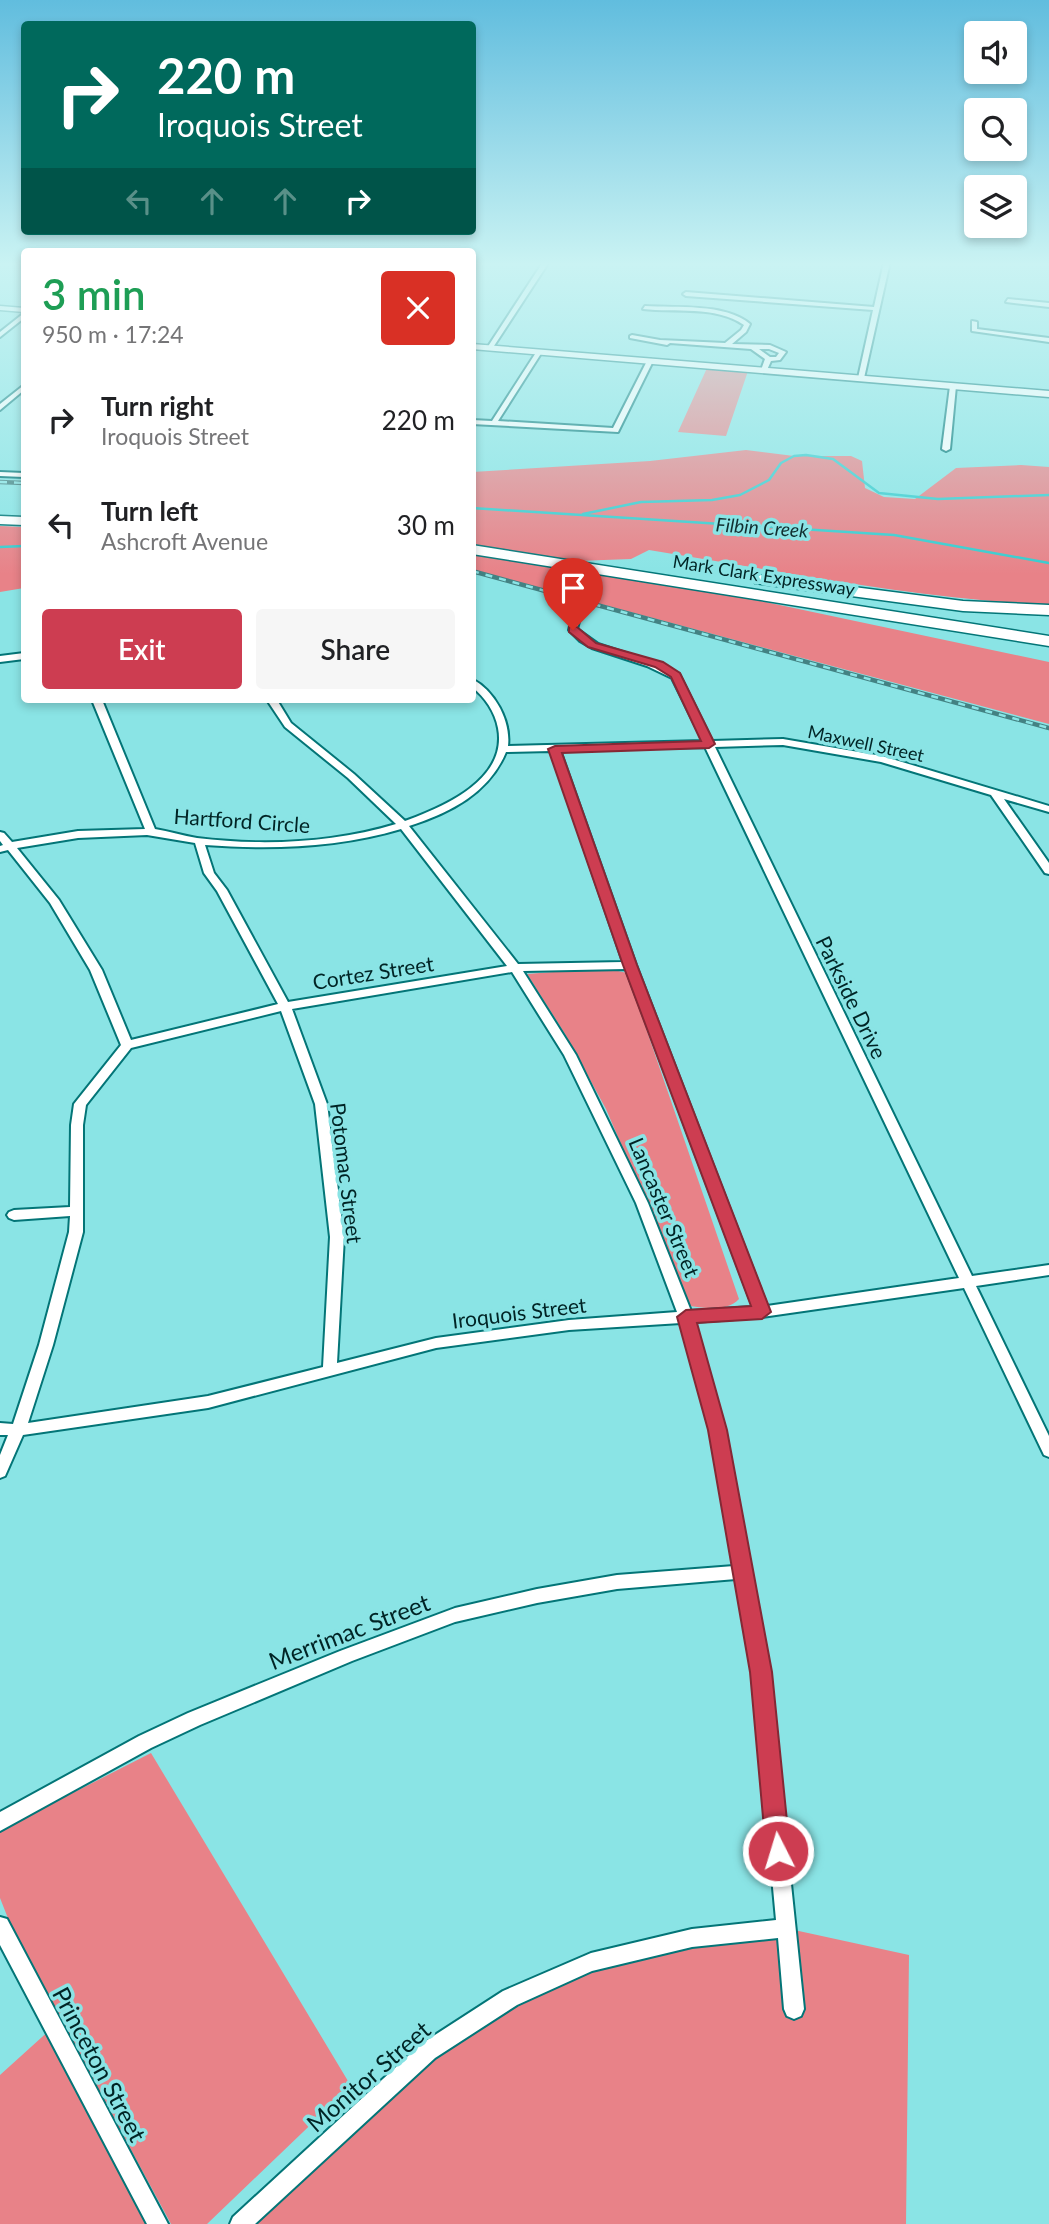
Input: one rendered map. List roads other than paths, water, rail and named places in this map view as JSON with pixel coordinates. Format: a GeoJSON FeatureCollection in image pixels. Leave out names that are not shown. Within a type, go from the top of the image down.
{"type":"FeatureCollection","features":[{"type":"Feature","properties":{"kind":"highway"},"geometry":{"type":"LineString","coordinates":[[0,508],[21,508]]}},
{"type":"Feature","properties":{"kind":"highway"},"geometry":{"type":"LineString","coordinates":[[0,520],[21,521]]}},
{"type":"Feature","properties":{"kind":"highway","name":"Mark Clark Expressway"},"geometry":{"type":"LineString","coordinates":[[476,537],[1049,628]]}},
{"type":"Feature","properties":{"kind":"highway","name":"Mark Clark Expressway"},"geometry":{"type":"LineString","coordinates":[[476,549],[1049,641]]}},
{"type":"Feature","properties":{"kind":"highway"},"geometry":{"type":"LineString","coordinates":[[721,575],[946,604],[1049,610]]}},
{"type":"Feature","properties":{"kind":"highway"},"geometry":{"type":"LineString","coordinates":[[749,593],[1049,657]]}},
{"type":"Feature","properties":{"kind":"street"},"geometry":{"type":"LineString","coordinates":[[495,421],[530,366]]}},
{"type":"Feature","properties":{"kind":"street"},"geometry":{"type":"LineString","coordinates":[[476,422],[615,430],[648,366]]}},
{"type":"Feature","properties":{"kind":"street"},"geometry":{"type":"LineString","coordinates":[[711,366],[1049,394]]}},
{"type":"Feature","properties":{"kind":"street"},"geometry":{"type":"LineString","coordinates":[[764,370],[766,366]]}},
{"type":"Feature","properties":{"kind":"street"},"geometry":{"type":"LineString","coordinates":[[861,378],[864,366]]}},
{"type":"Feature","properties":{"kind":"street"},"geometry":{"type":"LineString","coordinates":[[946,449],[953,386]]}},
{"type":"Feature","properties":{"kind":"street"},"geometry":{"type":"LineString","coordinates":[[0,408],[21,390]]}},
{"type":"Feature","properties":{"kind":"street"},"geometry":{"type":"LineString","coordinates":[[0,474],[21,475]]}},
{"type":"Feature","properties":{"kind":"street","name":"Parkside Drive"},"geometry":{"type":"LineString","coordinates":[[576,618],[573,630],[581,639],[659,665],[676,676],[1049,1451]]}},
{"type":"Feature","properties":{"kind":"street"},"geometry":{"type":"LineString","coordinates":[[0,659],[21,656]]}},
{"type":"Feature","properties":{"kind":"street"},"geometry":{"type":"LineString","coordinates":[[476,684],[502,719],[503,748]]}},
{"type":"Feature","properties":{"kind":"street"},"geometry":{"type":"LineString","coordinates":[[98,703],[151,832]]}},
{"type":"Feature","properties":{"kind":"street","name":"Lancaster Street"},"geometry":{"type":"LineString","coordinates":[[274,703],[288,725],[351,776],[405,827],[515,968],[570,1055],[636,1191],[686,1317],[717,1430],[761,1672],[793,2009]]}},
{"type":"Feature","properties":{"kind":"street","name":"Maxwell Street"},"geometry":{"type":"LineString","coordinates":[[503,748],[555,749],[783,742],[881,759],[1049,809]]}},
{"type":"Feature","properties":{"kind":"street","name":"Hartford Circle"},"geometry":{"type":"LineString","coordinates":[[5,847],[56,836],[151,832],[199,841],[316,844],[405,827],[461,801],[482,782],[503,748]]}},
{"type":"Feature","properties":{"kind":"street"},"geometry":{"type":"LineString","coordinates":[[555,749],[630,965],[762,1312]]}},
{"type":"Feature","properties":{"kind":"street"},"geometry":{"type":"LineString","coordinates":[[995,793],[1049,871]]}},
{"type":"Feature","properties":{"kind":"street"},"geometry":{"type":"LineString","coordinates":[[0,835],[5,847],[55,902],[96,970],[127,1045],[80,1104],[76,1231],[46,1345],[18,1430],[0,1472]]}},
{"type":"Feature","properties":{"kind":"street","name":"Potomac Street"},"geometry":{"type":"LineString","coordinates":[[199,841],[209,873],[222,890],[285,1006],[321,1104],[330,1165],[338,1268],[330,1369]]}},
{"type":"Feature","properties":{"kind":"street","name":"Cortez Street"},"geometry":{"type":"LineString","coordinates":[[127,1045],[285,1006],[515,968],[630,965]]}},
{"type":"Feature","properties":{"kind":"street"},"geometry":{"type":"LineString","coordinates":[[14,1215],[75,1211]]}},
{"type":"Feature","properties":{"kind":"street","name":"Iroquois Street"},"geometry":{"type":"LineString","coordinates":[[0,1429],[18,1430],[208,1402],[436,1343],[569,1325],[762,1312],[1049,1270]]}},
{"type":"Feature","properties":{"kind":"street","name":"Merrimac Street"},"geometry":{"type":"LineString","coordinates":[[0,1822],[145,1742],[194,1719],[455,1615],[537,1596],[617,1582],[743,1572]]}},
{"type":"Feature","properties":{"kind":"street","name":"Princeton Street"},"geometry":{"type":"LineString","coordinates":[[0,1926],[158,2224]]}},
{"type":"Feature","properties":{"kind":"street","name":"Monitor Street"},"geometry":{"type":"LineString","coordinates":[[240,2224],[428,2051],[510,1998],[591,1962],[692,1938],[785,1928]]}},
{"type":"Feature","properties":{"kind":"waterway"},"geometry":{"type":"LineString","coordinates":[[583,514],[641,502],[712,500],[740,495],[769,480],[781,463],[794,456],[806,455],[833,459],[879,493],[938,499],[1049,495]]}},
{"type":"Feature","properties":{"kind":"waterway","name":"Filbin Creek"},"geometry":{"type":"LineString","coordinates":[[476,508],[894,535],[1049,563]]}},
{"type":"Feature","properties":{"kind":"waterway","name":"Filbin Creek"},"geometry":{"type":"LineString","coordinates":[[0,547],[21,546]]}},
{"type":"Feature","properties":{"kind":"railway"},"geometry":{"type":"LineString","coordinates":[[0,482],[21,483]]}},
{"type":"Feature","properties":{"kind":"railway"},"geometry":{"type":"LineString","coordinates":[[476,572],[1049,728]]}}]}
